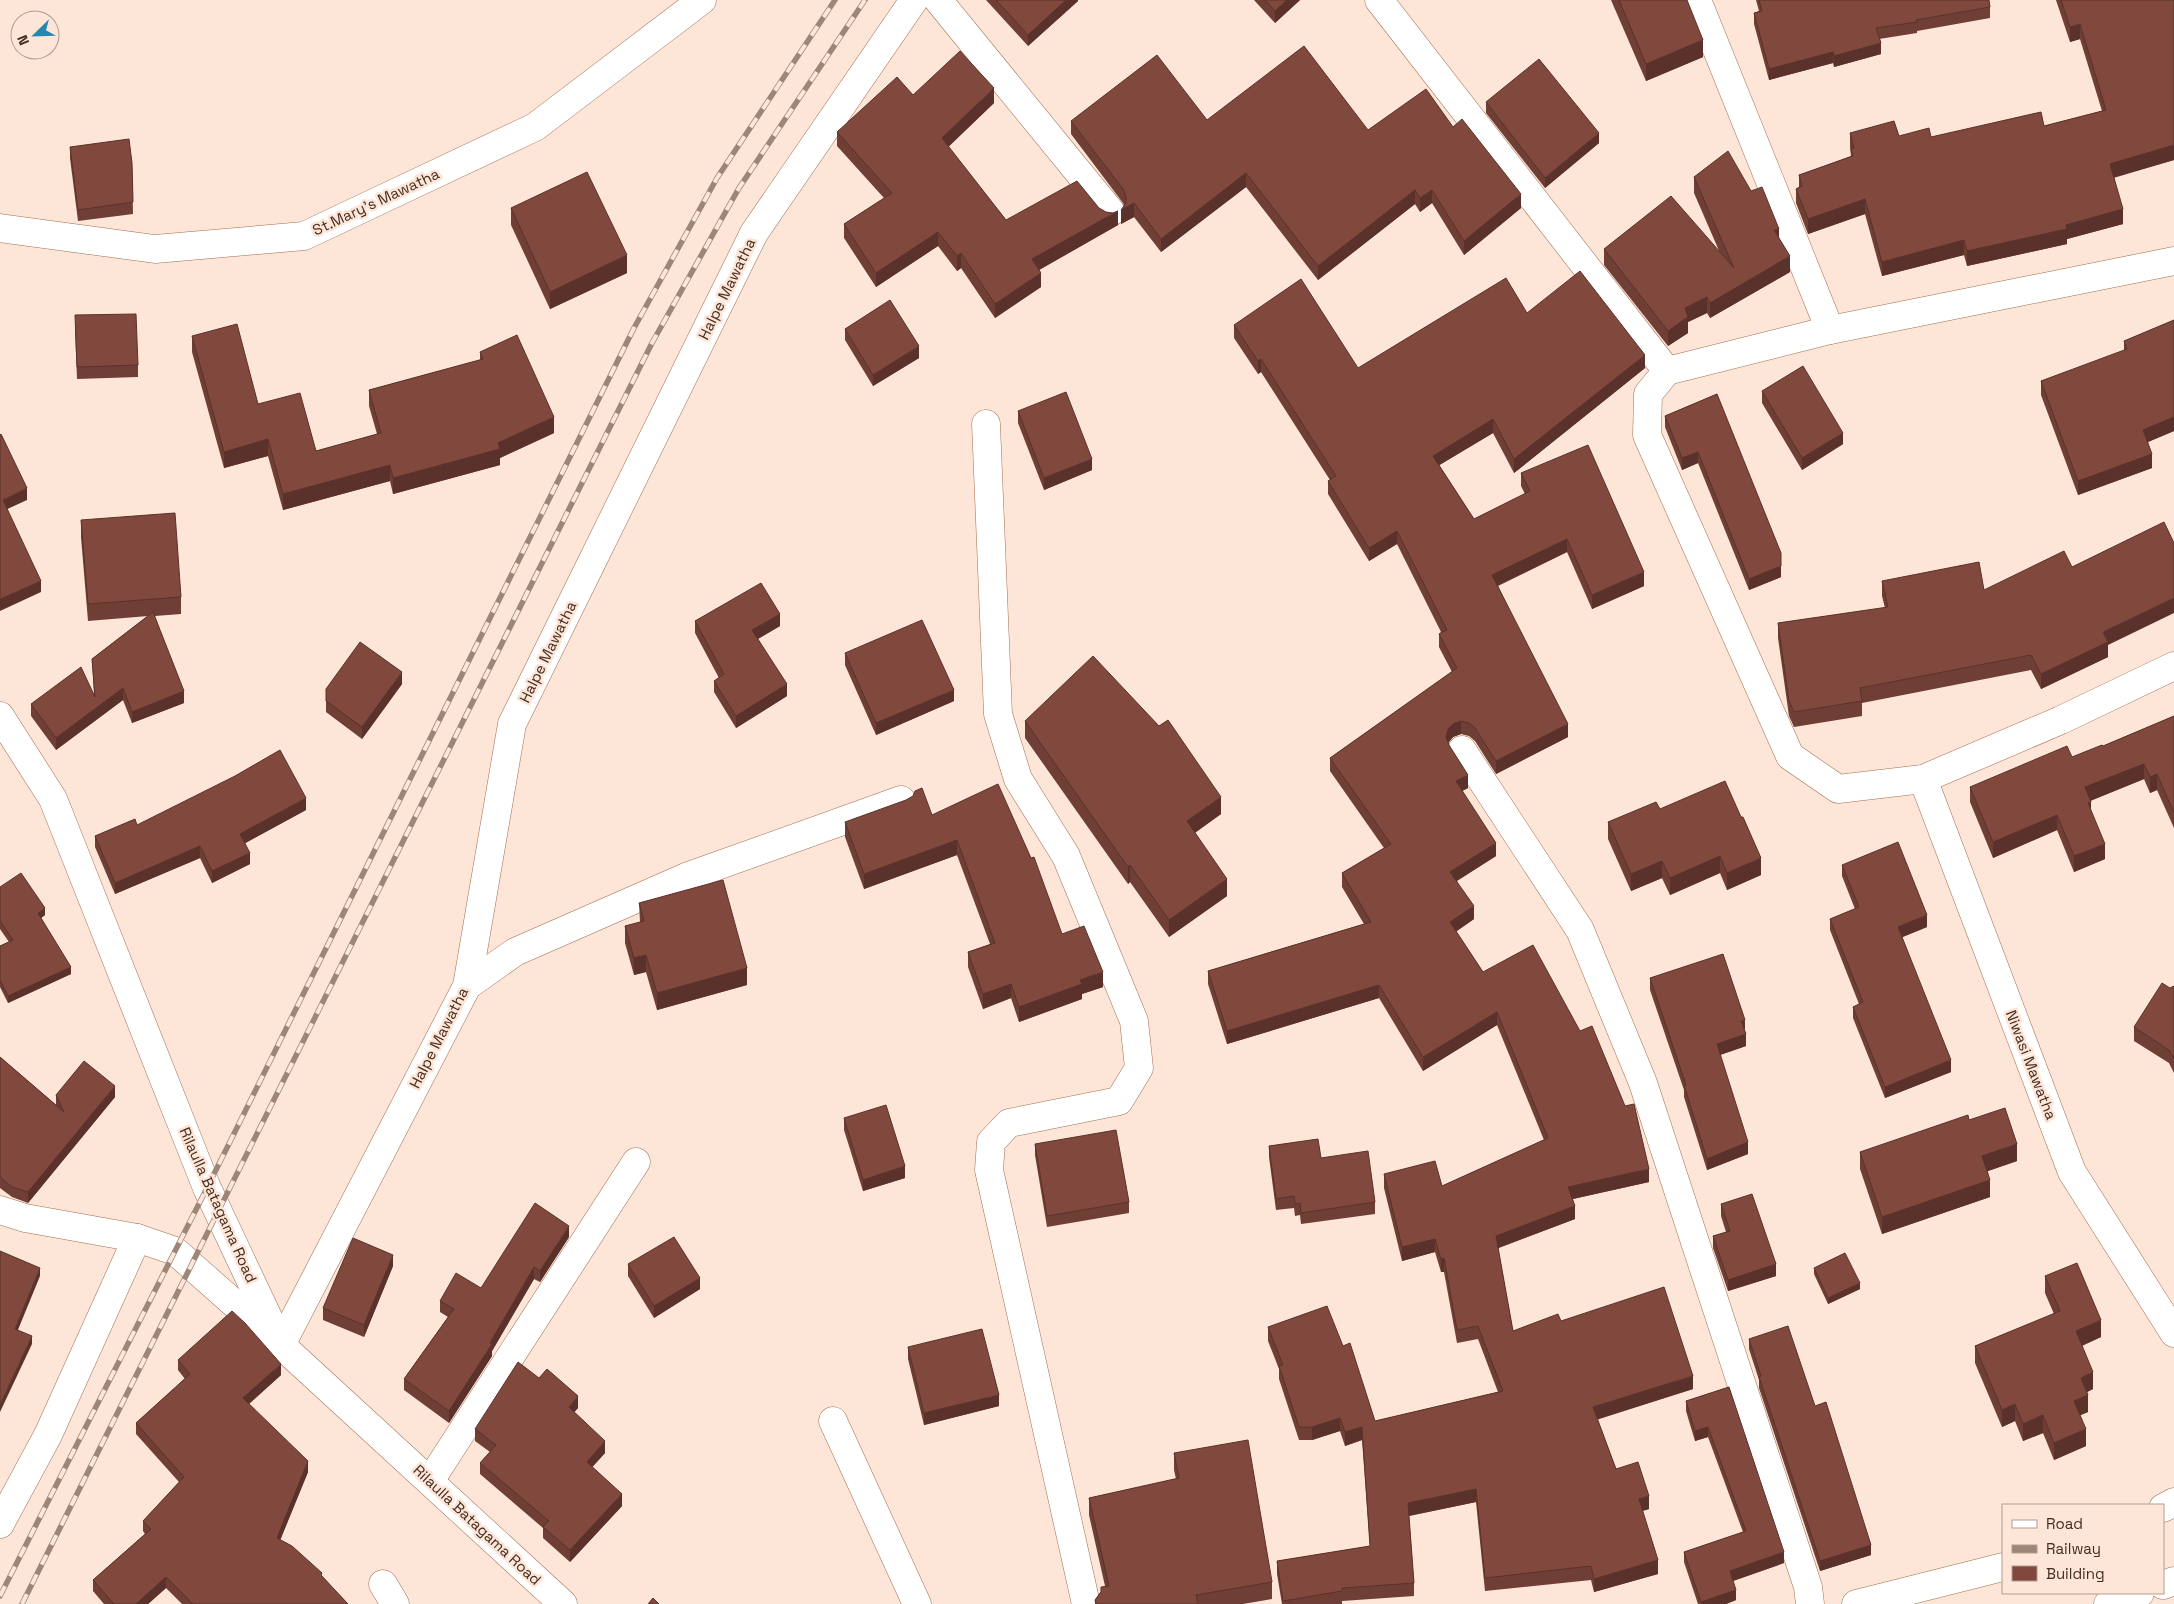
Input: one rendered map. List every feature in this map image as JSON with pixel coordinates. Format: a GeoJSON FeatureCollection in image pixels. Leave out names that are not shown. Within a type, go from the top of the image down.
{"type":"FeatureCollection","features":[{"type":"Feature","properties":{"kind":"main road","name":"St.Mary's Mawatha"},"geometry":{"type":"LineString","coordinates":[[0,228],[155,249],[304,236],[535,127],[702,0]]}},
{"type":"Feature","properties":{"kind":"main road","name":"Halpe Mawatha"},"geometry":{"type":"LineString","coordinates":[[281,1345],[467,986],[512,724],[754,233],[914,0]]}},
{"type":"Feature","properties":{"kind":"main road"},"geometry":{"type":"LineString","coordinates":[[938,0],[1111,212]]}},
{"type":"Feature","properties":{"kind":"main road"},"geometry":{"type":"LineString","coordinates":[[1379,0],[1667,371]]}},
{"type":"Feature","properties":{"kind":"main road"},"geometry":{"type":"LineString","coordinates":[[1697,0],[1830,330]]}},
{"type":"Feature","properties":{"kind":"main road"},"geometry":{"type":"LineString","coordinates":[[2174,260],[1830,330],[1667,371],[1648,394],[1647,435],[1790,756],[1838,789],[1922,778],[2061,720],[2174,666]]}},
{"type":"Feature","properties":{"kind":"main road"},"geometry":{"type":"LineString","coordinates":[[986,424],[998,714],[1018,779],[1066,856],[1134,1021],[1140,1068],[1119,1101],[1009,1124],[991,1142],[989,1170],[1086,1604]]}},
{"type":"Feature","properties":{"kind":"main road","name":"Rilaulla Batagama Road"},"geometry":{"type":"LineString","coordinates":[[0,716],[52,799],[207,1188],[281,1345],[563,1604]]}},
{"type":"Feature","properties":{"kind":"main road"},"geometry":{"type":"LineString","coordinates":[[1462,750],[1580,930],[1643,1083],[1808,1588],[1810,1604]]}},
{"type":"Feature","properties":{"kind":"main road","name":"Niwasi Mawatha"},"geometry":{"type":"LineString","coordinates":[[1922,778],[2072,1172],[2174,1333]]}},
{"type":"Feature","properties":{"kind":"main road"},"geometry":{"type":"LineString","coordinates":[[467,986],[515,952],[686,877],[901,800]]}},
{"type":"Feature","properties":{"kind":"main road"},"geometry":{"type":"LineString","coordinates":[[430,1481],[636,1162]]}},
{"type":"Feature","properties":{"kind":"main road"},"geometry":{"type":"LineString","coordinates":[[0,1210],[25,1218],[137,1238],[175,1251],[281,1345]]}},
{"type":"Feature","properties":{"kind":"main road"},"geometry":{"type":"LineString","coordinates":[[0,1524],[48,1435],[137,1238]]}},
{"type":"Feature","properties":{"kind":"main road"},"geometry":{"type":"LineString","coordinates":[[833,1421],[916,1604]]}},
{"type":"Feature","properties":{"kind":"main road"},"geometry":{"type":"LineString","coordinates":[[1856,1604],[2002,1567]]}},
{"type":"Feature","properties":{"kind":"main road"},"geometry":{"type":"LineString","coordinates":[[2108,1604],[2137,1594]]}},
{"type":"Feature","properties":{"kind":"building"},"geometry":{"type":"Polygon","coordinates":[[[996,0],[1066,0],[1028,35],[996,0]]]}},
{"type":"Feature","properties":{"kind":"building"},"geometry":{"type":"Polygon","coordinates":[[[1265,0],[1287,0],[1275,11],[1265,0]]]}},
{"type":"Feature","properties":{"kind":"building"},"geometry":{"type":"Polygon","coordinates":[[[1619,0],[1687,0],[1703,40],[1646,64],[1619,0]]]}},
{"type":"Feature","properties":{"kind":"building"},"geometry":{"type":"Polygon","coordinates":[[[1759,0],[1989,0],[1990,7],[1916,20],[1917,22],[1876,28],[1881,43],[1834,56],[1833,52],[1769,69],[1754,13],[1762,11],[1759,0]]]}},
{"type":"Feature","properties":{"kind":"building"},"geometry":{"type":"Polygon","coordinates":[[[2061,0],[2174,0],[2174,145],[2110,164],[2123,209],[2066,225],[2067,229],[1967,251],[1964,240],[1882,262],[1865,199],[1808,219],[1796,189],[1802,186],[1799,175],[1853,156],[1851,149],[1854,148],[1850,133],[1894,121],[1899,136],[1929,128],[1931,137],[2041,112],[2044,126],[2106,110],[2080,24],[2070,27],[2061,0]]]}},
{"type":"Feature","properties":{"kind":"building"},"geometry":{"type":"Polygon","coordinates":[[[1304,46],[1368,130],[1426,89],[1453,127],[1462,119],[1521,194],[1464,241],[1432,190],[1420,198],[1415,190],[1318,266],[1246,173],[1161,239],[1134,203],[1121,210],[1126,203],[1123,189],[1071,121],[1157,55],[1207,120],[1304,46]]]}},
{"type":"Feature","properties":{"kind":"building"},"geometry":{"type":"Polygon","coordinates":[[[960,51],[994,88],[942,138],[1006,220],[1077,181],[1099,208],[1106,212],[1113,213],[1118,211],[1032,259],[1041,273],[995,304],[961,253],[957,256],[938,232],[876,273],[844,224],[892,193],[837,132],[897,77],[913,95],[960,51]]]}},
{"type":"Feature","properties":{"kind":"building"},"geometry":{"type":"Polygon","coordinates":[[[1539,59],[1599,133],[1545,178],[1486,102],[1539,59]]]}},
{"type":"Feature","properties":{"kind":"building"},"geometry":{"type":"Polygon","coordinates":[[[129,139],[133,202],[78,210],[70,147],[129,139]]]}},
{"type":"Feature","properties":{"kind":"building"},"geometry":{"type":"Polygon","coordinates":[[[1728,151],[1751,191],[1762,187],[1779,229],[1774,230],[1790,256],[1710,303],[1707,297],[1685,308],[1688,317],[1668,331],[1604,249],[1671,196],[1734,268],[1694,177],[1728,151]]]}},
{"type":"Feature","properties":{"kind":"building"},"geometry":{"type":"Polygon","coordinates":[[[587,172],[627,255],[550,292],[511,208],[587,172]]]}},
{"type":"Feature","properties":{"kind":"building"},"geometry":{"type":"Polygon","coordinates":[[[1580,271],[1645,355],[1514,459],[1493,419],[1433,456],[1474,519],[1530,491],[1521,473],[1588,445],[1644,572],[1592,595],[1567,539],[1492,575],[1568,724],[1496,761],[1475,728],[1469,723],[1461,721],[1453,724],[1448,729],[1446,737],[1449,745],[1468,775],[1456,781],[1496,843],[1450,872],[1474,906],[1450,922],[1483,972],[1533,945],[1580,1031],[1592,1026],[1625,1106],[1634,1104],[1649,1169],[1568,1187],[1575,1206],[1496,1236],[1513,1331],[1558,1314],[1561,1321],[1664,1287],[1693,1376],[1593,1407],[1616,1469],[1638,1462],[1649,1496],[1639,1499],[1658,1560],[1594,1579],[1591,1566],[1485,1578],[1476,1489],[1408,1503],[1414,1583],[1342,1588],[1342,1591],[1283,1601],[1277,1561],[1370,1546],[1362,1427],[1345,1432],[1340,1418],[1312,1427],[1299,1427],[1279,1366],[1283,1365],[1268,1327],[1327,1306],[1343,1346],[1350,1343],[1375,1421],[1503,1391],[1478,1326],[1457,1330],[1444,1258],[1441,1259],[1435,1239],[1402,1247],[1384,1174],[1435,1161],[1442,1186],[1548,1138],[1497,1012],[1423,1057],[1379,985],[1227,1031],[1208,971],[1371,922],[1342,873],[1391,844],[1330,758],[1457,668],[1439,634],[1447,630],[1397,531],[1369,548],[1328,481],[1336,476],[1261,359],[1258,361],[1234,325],[1301,279],[1358,368],[1506,278],[1527,313],[1580,271]]]}},
{"type":"Feature","properties":{"kind":"building"},"geometry":{"type":"Polygon","coordinates":[[[890,300],[919,346],[873,375],[845,329],[890,300]]]}},
{"type":"Feature","properties":{"kind":"building"},"geometry":{"type":"Polygon","coordinates":[[[136,314],[138,365],[77,367],[75,315],[136,314]]]}},
{"type":"Feature","properties":{"kind":"building"},"geometry":{"type":"Polygon","coordinates":[[[2174,320],[2174,417],[2143,430],[2152,454],[2078,481],[2041,381],[2127,349],[2124,341],[2174,320]]]}},
{"type":"Feature","properties":{"kind":"building"},"geometry":{"type":"Polygon","coordinates":[[[237,324],[258,404],[300,393],[316,451],[381,433],[369,390],[483,359],[480,352],[517,335],[554,417],[498,443],[500,449],[393,478],[390,465],[283,494],[268,439],[224,452],[192,336],[237,324]]]}},
{"type":"Feature","properties":{"kind":"building"},"geometry":{"type":"Polygon","coordinates":[[[1803,366],[1843,433],[1802,458],[1762,391],[1803,366]]]}},
{"type":"Feature","properties":{"kind":"building"},"geometry":{"type":"Polygon","coordinates":[[[1066,392],[1092,459],[1044,478],[1018,411],[1066,392]]]}},
{"type":"Feature","properties":{"kind":"building"},"geometry":{"type":"Polygon","coordinates":[[[1717,394],[1781,553],[1781,566],[1749,579],[1698,452],[1682,458],[1665,416],[1717,394]]]}},
{"type":"Feature","properties":{"kind":"building"},"geometry":{"type":"Polygon","coordinates":[[[0,435],[27,488],[3,500],[41,581],[0,599],[0,435]]]}},
{"type":"Feature","properties":{"kind":"building"},"geometry":{"type":"Polygon","coordinates":[[[175,513],[181,597],[88,604],[81,520],[175,513]]]}},
{"type":"Feature","properties":{"kind":"building"},"geometry":{"type":"Polygon","coordinates":[[[2164,522],[2174,543],[2174,598],[2103,632],[2108,642],[2041,674],[2031,655],[1860,688],[1862,701],[1794,712],[1789,701],[1778,623],[1888,607],[1882,581],[1979,562],[1984,590],[2064,551],[2072,567],[2164,522]]]}},
{"type":"Feature","properties":{"kind":"building"},"geometry":{"type":"Polygon","coordinates":[[[761,583],[780,614],[752,630],[787,684],[736,716],[714,681],[724,674],[695,621],[761,583]]]}},
{"type":"Feature","properties":{"kind":"building"},"geometry":{"type":"Polygon","coordinates":[[[153,612],[184,691],[132,712],[123,688],[56,738],[31,704],[81,667],[95,697],[92,659],[153,612]]]}},
{"type":"Feature","properties":{"kind":"building"},"geometry":{"type":"Polygon","coordinates":[[[922,620],[954,690],[876,723],[845,653],[922,620]]]}},
{"type":"Feature","properties":{"kind":"building"},"geometry":{"type":"Polygon","coordinates":[[[360,642],[402,672],[362,727],[326,701],[326,689],[360,642]]]}},
{"type":"Feature","properties":{"kind":"building"},"geometry":{"type":"Polygon","coordinates":[[[1093,656],[1159,726],[1168,720],[1221,797],[1187,821],[1227,879],[1169,920],[1130,865],[1128,867],[1025,721],[1093,656]]]}},
{"type":"Feature","properties":{"kind":"building"},"geometry":{"type":"Polygon","coordinates":[[[2174,716],[2174,813],[2157,774],[2150,777],[2144,764],[2085,787],[2091,802],[2088,803],[2105,844],[2074,856],[2057,815],[1993,842],[1970,787],[2067,746],[2072,757],[2174,716]]]}},
{"type":"Feature","properties":{"kind":"building"},"geometry":{"type":"Polygon","coordinates":[[[280,750],[306,798],[240,834],[250,853],[212,871],[200,846],[115,883],[95,836],[135,819],[137,825],[235,776],[280,750]]]}},
{"type":"Feature","properties":{"kind":"building"},"geometry":{"type":"Polygon","coordinates":[[[1725,781],[1761,858],[1727,873],[1720,856],[1670,878],[1662,861],[1631,874],[1608,822],[1656,802],[1660,809],[1725,781]]]}},
{"type":"Feature","properties":{"kind":"building"},"geometry":{"type":"Polygon","coordinates":[[[998,784],[1031,858],[1034,857],[1062,934],[1084,926],[1103,972],[1080,980],[1082,984],[1019,1007],[1011,984],[983,994],[968,952],[995,943],[957,840],[864,874],[845,822],[906,800],[913,796],[915,791],[922,788],[932,815],[998,784]]]}},
{"type":"Feature","properties":{"kind":"building"},"geometry":{"type":"Polygon","coordinates":[[[1898,842],[1927,915],[1898,927],[1951,1060],[1885,1087],[1853,1007],[1863,1002],[1830,919],[1859,907],[1842,865],[1898,842]]]}},
{"type":"Feature","properties":{"kind":"building"},"geometry":{"type":"Polygon","coordinates":[[[21,873],[45,908],[38,913],[71,967],[8,996],[0,980],[0,946],[13,940],[0,921],[0,887],[21,873]]]}},
{"type":"Feature","properties":{"kind":"building"},"geometry":{"type":"Polygon","coordinates":[[[723,880],[747,968],[657,993],[646,955],[634,958],[625,926],[644,921],[639,903],[723,880]]]}},
{"type":"Feature","properties":{"kind":"building"},"geometry":{"type":"Polygon","coordinates":[[[1723,954],[1745,1020],[1741,1021],[1746,1034],[1717,1044],[1748,1142],[1707,1159],[1684,1085],[1686,1085],[1650,978],[1723,954]]]}},
{"type":"Feature","properties":{"kind":"building"},"geometry":{"type":"Polygon","coordinates":[[[2162,983],[2170,988],[2174,986],[2174,1059],[2169,1050],[2134,1027],[2162,983]]]}},
{"type":"Feature","properties":{"kind":"building"},"geometry":{"type":"Polygon","coordinates":[[[0,1057],[64,1112],[56,1095],[84,1061],[115,1086],[28,1192],[12,1187],[0,1177],[0,1057]]]}},
{"type":"Feature","properties":{"kind":"building"},"geometry":{"type":"Polygon","coordinates":[[[886,1105],[905,1166],[863,1180],[844,1118],[886,1105]]]}},
{"type":"Feature","properties":{"kind":"building"},"geometry":{"type":"Polygon","coordinates":[[[2005,1108],[2017,1144],[1982,1156],[1990,1180],[1882,1217],[1860,1152],[1968,1115],[1969,1120],[2005,1108]]]}},
{"type":"Feature","properties":{"kind":"building"},"geometry":{"type":"Polygon","coordinates":[[[1116,1130],[1129,1202],[1047,1216],[1035,1144],[1116,1130]]]}},
{"type":"Feature","properties":{"kind":"building"},"geometry":{"type":"Polygon","coordinates":[[[1318,1139],[1321,1158],[1368,1151],[1375,1202],[1301,1213],[1300,1203],[1295,1204],[1294,1196],[1276,1199],[1269,1146],[1318,1139]]]}},
{"type":"Feature","properties":{"kind":"building"},"geometry":{"type":"Polygon","coordinates":[[[1752,1194],[1776,1264],[1728,1280],[1713,1236],[1730,1231],[1721,1204],[1752,1194]]]}},
{"type":"Feature","properties":{"kind":"building"},"geometry":{"type":"Polygon","coordinates":[[[535,1203],[569,1226],[540,1271],[534,1267],[490,1343],[492,1344],[449,1411],[404,1379],[454,1309],[440,1301],[456,1273],[481,1288],[535,1203]]]}},
{"type":"Feature","properties":{"kind":"building"},"geometry":{"type":"Polygon","coordinates":[[[674,1237],[700,1278],[654,1306],[628,1264],[674,1237]]]}},
{"type":"Feature","properties":{"kind":"building"},"geometry":{"type":"Polygon","coordinates":[[[353,1238],[393,1255],[364,1325],[323,1308],[353,1238]]]}},
{"type":"Feature","properties":{"kind":"building"},"geometry":{"type":"Polygon","coordinates":[[[0,1251],[40,1268],[15,1329],[32,1336],[0,1405],[0,1251]]]}},
{"type":"Feature","properties":{"kind":"building"},"geometry":{"type":"Polygon","coordinates":[[[1845,1253],[1860,1283],[1828,1298],[1814,1268],[1845,1253]]]}},
{"type":"Feature","properties":{"kind":"building"},"geometry":{"type":"Polygon","coordinates":[[[2077,1263],[2101,1320],[2076,1331],[2093,1372],[2081,1378],[2088,1395],[2074,1401],[2086,1429],[2054,1443],[2043,1415],[2023,1424],[2015,1404],[2002,1410],[1975,1346],[2060,1311],[2045,1276],[2077,1263]]]}},
{"type":"Feature","properties":{"kind":"building"},"geometry":{"type":"Polygon","coordinates":[[[232,1311],[281,1364],[243,1398],[308,1461],[277,1538],[292,1546],[322,1573],[321,1575],[348,1604],[193,1604],[166,1577],[136,1604],[114,1604],[93,1580],[151,1529],[143,1521],[184,1477],[136,1423],[190,1374],[178,1360],[232,1311]]]}},
{"type":"Feature","properties":{"kind":"building"},"geometry":{"type":"Polygon","coordinates":[[[1788,1326],[1815,1406],[1826,1402],[1871,1545],[1820,1561],[1759,1377],[1761,1376],[1749,1339],[1788,1326]]]}},
{"type":"Feature","properties":{"kind":"building"},"geometry":{"type":"Polygon","coordinates":[[[982,1329],[999,1395],[924,1413],[908,1347],[982,1329]]]}},
{"type":"Feature","properties":{"kind":"building"},"geometry":{"type":"Polygon","coordinates":[[[518,1362],[539,1378],[547,1369],[578,1396],[569,1407],[605,1441],[587,1462],[622,1494],[570,1550],[543,1527],[549,1521],[480,1463],[496,1445],[475,1429],[518,1362]]]}},
{"type":"Feature","properties":{"kind":"building"},"geometry":{"type":"Polygon","coordinates":[[[1729,1387],[1784,1552],[1730,1571],[1736,1590],[1701,1602],[1684,1552],[1746,1531],[1708,1427],[1695,1431],[1686,1401],[1729,1387]]]}},
{"type":"Feature","properties":{"kind":"building"},"geometry":{"type":"Polygon","coordinates":[[[1248,1440],[1272,1582],[1196,1595],[1198,1604],[1096,1604],[1095,1600],[1101,1592],[1101,1587],[1109,1586],[1089,1498],[1179,1478],[1174,1453],[1248,1440]]]}},
{"type":"Feature","properties":{"kind":"building"},"geometry":{"type":"Polygon","coordinates":[[[653,1598],[659,1604],[648,1604],[653,1598]]]}},
{"type":"Feature","properties":{"kind":"railway"},"geometry":{"type":"LineString","coordinates":[[0,1596],[207,1188],[634,328],[717,178],[835,0]]}},
{"type":"Feature","properties":{"kind":"railway"},"geometry":{"type":"LineString","coordinates":[[22,1604],[652,343],[739,188],[865,0]]}}]}
